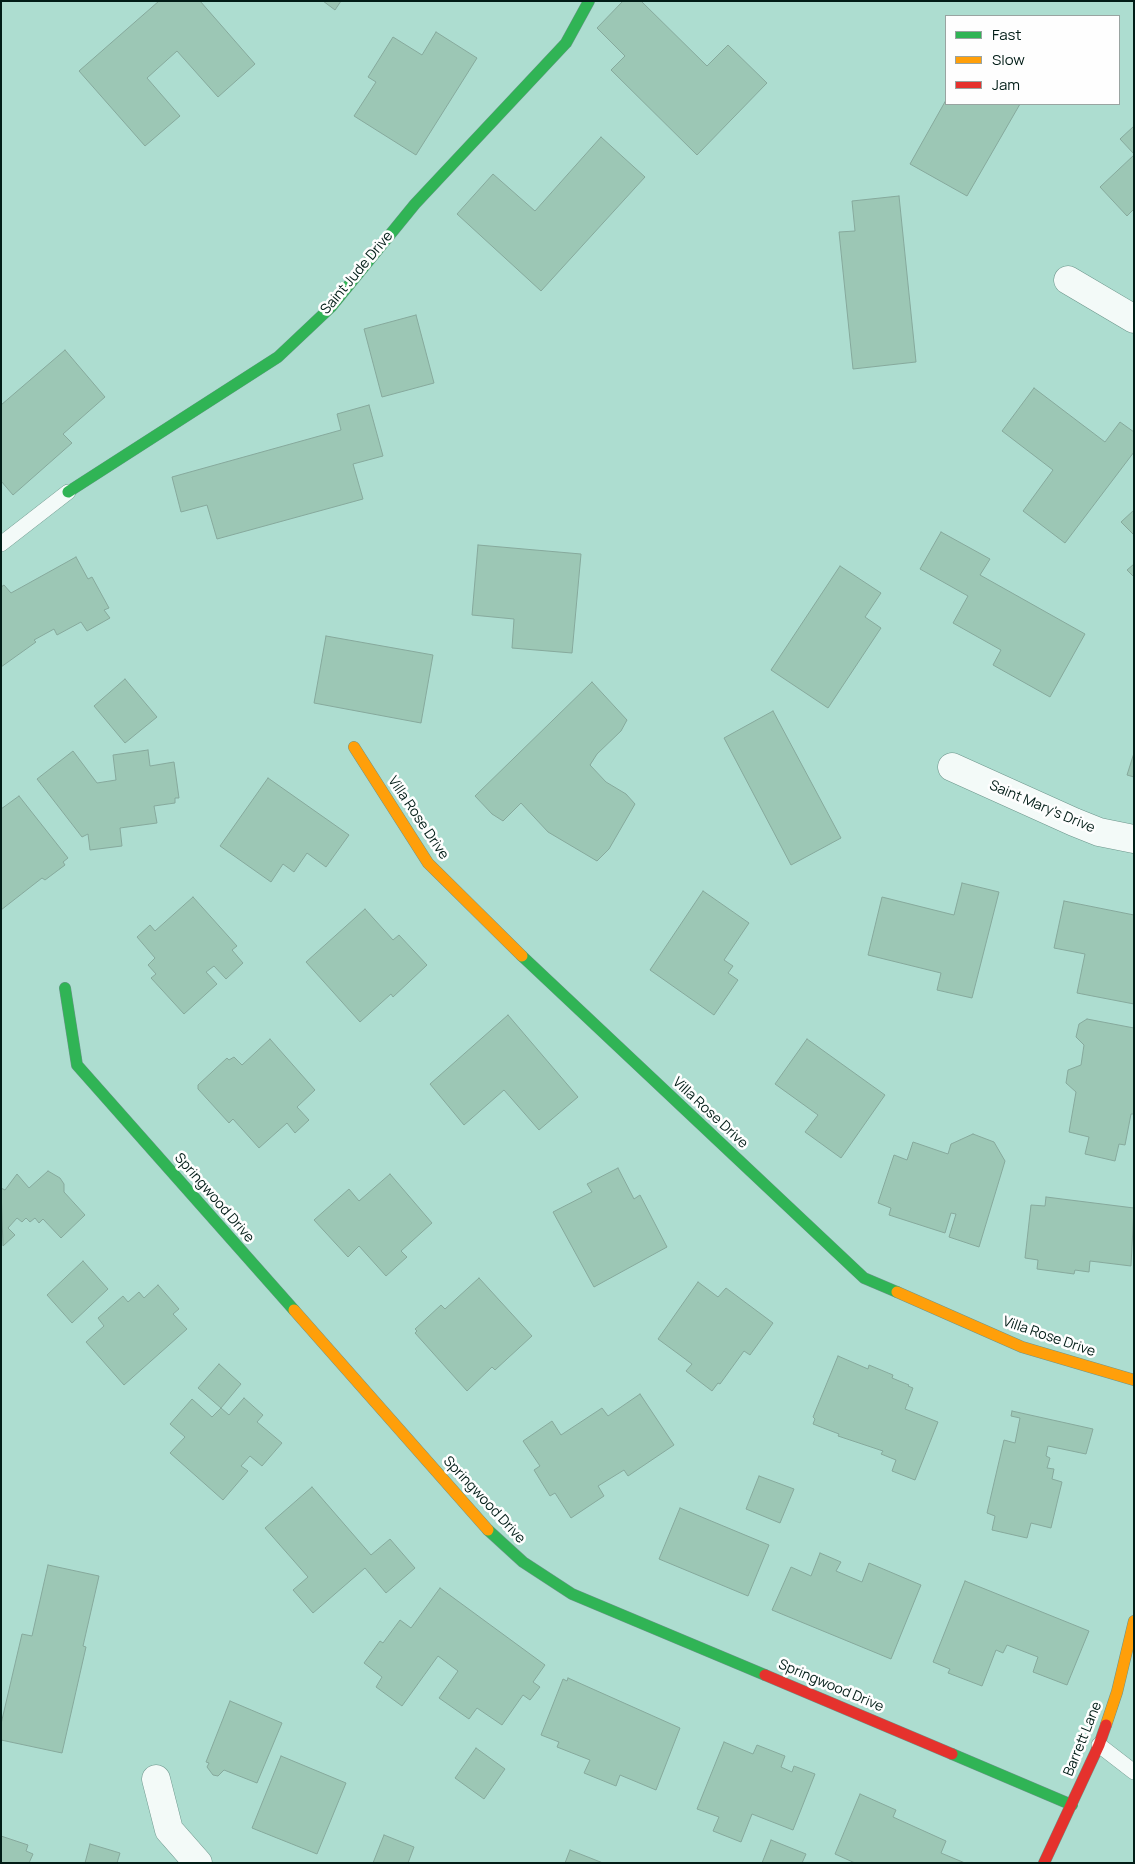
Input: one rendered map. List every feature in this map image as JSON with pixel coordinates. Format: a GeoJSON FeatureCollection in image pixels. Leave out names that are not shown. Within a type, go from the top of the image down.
{"type":"FeatureCollection","features":[{"type":"Feature","properties":{"kind":"street","name":"Saint Jude Drive"},"geometry":{"type":"LineString","coordinates":[[68,492],[278,357],[331,307],[415,204],[566,42],[589,1]]}},
{"type":"Feature","properties":{"kind":"street"},"geometry":{"type":"LineString","coordinates":[[1068,280],[1134,319]]}},
{"type":"Feature","properties":{"kind":"street","name":"Villa Rose Drive"},"geometry":{"type":"LineString","coordinates":[[354,747],[428,863],[505,940],[864,1278],[1022,1347],[1134,1380]]}},
{"type":"Feature","properties":{"kind":"street","name":"Saint Mary's Drive"},"geometry":{"type":"LineString","coordinates":[[952,768],[1099,832],[1134,839]]}},
{"type":"Feature","properties":{"kind":"street","name":"Springwood Drive"},"geometry":{"type":"LineString","coordinates":[[65,988],[76,1064],[479,1520],[522,1562],[572,1594],[1072,1805]]}},
{"type":"Feature","properties":{"kind":"street","name":"Barrett Lane"},"geometry":{"type":"LineString","coordinates":[[1044,1863],[1099,1745],[1118,1692],[1134,1620]]}},
{"type":"Feature","properties":{"kind":"street"},"geometry":{"type":"LineString","coordinates":[[156,1779],[169,1830],[198,1863]]}},
{"type":"Feature","properties":{"kind":"lane","name":"Saint Jude Drive"},"geometry":{"type":"LineString","coordinates":[[1,544],[68,492]]}},
{"type":"Feature","properties":{"kind":"lane"},"geometry":{"type":"LineString","coordinates":[[1099,1745],[1134,1772]]}},
{"type":"Feature","properties":{"kind":"building"},"geometry":{"type":"Polygon","coordinates":[[[159,1],[200,1],[255,64],[218,97],[177,51],[147,78],[180,116],[145,146],[79,71],[159,1]]]}},
{"type":"Feature","properties":{"kind":"building"},"geometry":{"type":"Polygon","coordinates":[[[323,1],[341,1],[335,10],[323,1]]]}},
{"type":"Feature","properties":{"kind":"building"},"geometry":{"type":"Polygon","coordinates":[[[623,1],[641,1],[707,66],[728,45],[767,83],[697,155],[611,70],[625,56],[597,28],[623,1]]]}},
{"type":"Feature","properties":{"kind":"building"},"geometry":{"type":"Polygon","coordinates":[[[436,32],[477,58],[416,155],[354,116],[376,82],[368,77],[393,37],[422,55],[436,32]]]}},
{"type":"Feature","properties":{"kind":"building"},"geometry":{"type":"Polygon","coordinates":[[[945,102],[945,105],[1019,105],[967,196],[910,164],[945,102]]]}},
{"type":"Feature","properties":{"kind":"building"},"geometry":{"type":"Polygon","coordinates":[[[1134,126],[1134,154],[1120,139],[1134,126]]]}},
{"type":"Feature","properties":{"kind":"building"},"geometry":{"type":"Polygon","coordinates":[[[601,137],[645,177],[541,291],[457,214],[493,174],[535,211],[601,137]]]}},
{"type":"Feature","properties":{"kind":"building"},"geometry":{"type":"Polygon","coordinates":[[[1134,155],[1134,209],[1127,216],[1100,187],[1134,155]]]}},
{"type":"Feature","properties":{"kind":"building"},"geometry":{"type":"Polygon","coordinates":[[[899,196],[916,362],[853,369],[839,232],[855,231],[852,201],[899,196]]]}},
{"type":"Feature","properties":{"kind":"building"},"geometry":{"type":"Polygon","coordinates":[[[416,315],[434,383],[382,397],[364,329],[416,315]]]}},
{"type":"Feature","properties":{"kind":"building"},"geometry":{"type":"Polygon","coordinates":[[[65,350],[105,397],[63,434],[72,443],[13,495],[1,481],[1,405],[65,350]]]}},
{"type":"Feature","properties":{"kind":"building"},"geometry":{"type":"Polygon","coordinates":[[[1034,388],[1105,442],[1120,422],[1134,432],[1134,452],[1065,543],[1023,511],[1053,470],[1002,431],[1034,388]]]}},
{"type":"Feature","properties":{"kind":"building"},"geometry":{"type":"Polygon","coordinates":[[[369,405],[383,456],[353,464],[363,499],[217,539],[207,505],[181,512],[172,477],[341,430],[337,414],[369,405]]]}},
{"type":"Feature","properties":{"kind":"building"},"geometry":{"type":"Polygon","coordinates":[[[1134,510],[1134,535],[1121,522],[1134,510]]]}},
{"type":"Feature","properties":{"kind":"building"},"geometry":{"type":"Polygon","coordinates":[[[941,532],[990,559],[980,575],[1085,634],[1050,697],[993,665],[1001,650],[953,623],[968,596],[920,569],[941,532]]]}},
{"type":"Feature","properties":{"kind":"building"},"geometry":{"type":"Polygon","coordinates":[[[478,545],[581,554],[572,653],[512,648],[514,619],[472,615],[478,545]]]}},
{"type":"Feature","properties":{"kind":"building"},"geometry":{"type":"Polygon","coordinates":[[[76,557],[88,579],[92,577],[109,608],[104,610],[110,618],[87,631],[81,622],[57,635],[54,629],[34,640],[36,642],[1,667],[1,587],[4,585],[11,593],[76,557]]]}},
{"type":"Feature","properties":{"kind":"building"},"geometry":{"type":"Polygon","coordinates":[[[1134,564],[1134,577],[1127,570],[1134,564]]]}},
{"type":"Feature","properties":{"kind":"building"},"geometry":{"type":"Polygon","coordinates":[[[840,566],[881,593],[865,617],[881,628],[828,708],[771,670],[840,566]]]}},
{"type":"Feature","properties":{"kind":"building"},"geometry":{"type":"Polygon","coordinates":[[[326,636],[433,655],[421,723],[314,703],[326,636]]]}},
{"type":"Feature","properties":{"kind":"building"},"geometry":{"type":"Polygon","coordinates":[[[125,679],[157,717],[125,743],[94,706],[125,679]]]}},
{"type":"Feature","properties":{"kind":"building"},"geometry":{"type":"Polygon","coordinates":[[[592,682],[627,720],[621,731],[597,754],[590,765],[606,782],[626,794],[635,804],[609,849],[597,861],[548,832],[521,803],[503,821],[492,814],[475,796],[592,682]]]}},
{"type":"Feature","properties":{"kind":"building"},"geometry":{"type":"Polygon","coordinates":[[[773,711],[841,838],[791,865],[724,738],[773,711]]]}},
{"type":"Feature","properties":{"kind":"building"},"geometry":{"type":"Polygon","coordinates":[[[148,750],[150,766],[174,762],[179,798],[175,798],[175,803],[154,806],[157,823],[120,828],[122,846],[90,850],[88,834],[82,837],[37,779],[73,751],[97,783],[116,780],[113,755],[148,750]]]}},
{"type":"Feature","properties":{"kind":"building"},"geometry":{"type":"Polygon","coordinates":[[[1134,753],[1134,777],[1127,775],[1134,753]]]}},
{"type":"Feature","properties":{"kind":"building"},"geometry":{"type":"Polygon","coordinates":[[[268,778],[349,835],[326,867],[307,853],[294,872],[283,864],[271,882],[220,846],[268,778]]]}},
{"type":"Feature","properties":{"kind":"building"},"geometry":{"type":"Polygon","coordinates":[[[19,796],[68,858],[63,862],[65,865],[45,880],[42,878],[1,910],[1,809],[19,796]]]}},
{"type":"Feature","properties":{"kind":"building"},"geometry":{"type":"Polygon","coordinates":[[[962,883],[999,892],[972,998],[937,990],[941,973],[868,955],[882,897],[954,915],[962,883]]]}},
{"type":"Feature","properties":{"kind":"building"},"geometry":{"type":"Polygon","coordinates":[[[703,891],[749,923],[724,960],[733,966],[728,973],[738,980],[714,1015],[650,970],[703,891]]]}},
{"type":"Feature","properties":{"kind":"building"},"geometry":{"type":"Polygon","coordinates":[[[193,897],[237,946],[232,950],[243,963],[226,979],[214,966],[206,972],[217,984],[184,1014],[151,978],[156,974],[148,965],[155,958],[137,937],[150,925],[155,931],[193,897]]]}},
{"type":"Feature","properties":{"kind":"building"},"geometry":{"type":"Polygon","coordinates":[[[1064,901],[1134,915],[1134,1004],[1077,993],[1085,954],[1054,948],[1064,901]]]}},
{"type":"Feature","properties":{"kind":"building"},"geometry":{"type":"Polygon","coordinates":[[[365,909],[393,940],[399,935],[427,965],[393,997],[391,994],[360,1022],[306,962],[365,909]]]}},
{"type":"Feature","properties":{"kind":"building"},"geometry":{"type":"Polygon","coordinates":[[[508,1015],[578,1097],[539,1130],[504,1090],[464,1125],[430,1084],[508,1015]]]}},
{"type":"Feature","properties":{"kind":"building"},"geometry":{"type":"Polygon","coordinates":[[[1087,1019],[1134,1028],[1134,1114],[1131,1114],[1125,1145],[1119,1144],[1115,1161],[1085,1154],[1089,1137],[1069,1132],[1076,1092],[1066,1083],[1068,1070],[1081,1065],[1084,1045],[1076,1037],[1079,1024],[1087,1019]]]}},
{"type":"Feature","properties":{"kind":"building"},"geometry":{"type":"Polygon","coordinates":[[[270,1039],[315,1090],[297,1107],[309,1120],[295,1133],[287,1123],[259,1148],[233,1119],[229,1123],[198,1089],[198,1085],[227,1058],[229,1060],[234,1057],[242,1065],[270,1039]]]}},
{"type":"Feature","properties":{"kind":"building"},"geometry":{"type":"Polygon","coordinates":[[[807,1039],[885,1095],[841,1158],[805,1132],[818,1115],[775,1084],[807,1039]]]}},
{"type":"Feature","properties":{"kind":"building"},"geometry":{"type":"Polygon","coordinates":[[[973,1134],[994,1142],[1005,1161],[979,1247],[949,1237],[956,1214],[951,1213],[945,1233],[889,1215],[891,1208],[878,1203],[894,1155],[907,1160],[913,1142],[948,1154],[951,1144],[973,1134]]]}},
{"type":"Feature","properties":{"kind":"building"},"geometry":{"type":"Polygon","coordinates":[[[618,1168],[634,1199],[640,1195],[667,1247],[594,1287],[553,1212],[592,1192],[587,1184],[618,1168]]]}},
{"type":"Feature","properties":{"kind":"building"},"geometry":{"type":"Polygon","coordinates":[[[48,1171],[60,1178],[64,1184],[64,1192],[85,1215],[61,1238],[43,1219],[39,1223],[35,1218],[30,1222],[26,1218],[22,1222],[17,1218],[8,1228],[15,1235],[3,1246],[1,1188],[5,1190],[17,1174],[29,1188],[48,1171]]]}},
{"type":"Feature","properties":{"kind":"building"},"geometry":{"type":"Polygon","coordinates":[[[390,1174],[432,1223],[401,1251],[407,1257],[386,1276],[359,1246],[348,1257],[314,1220],[349,1189],[359,1201],[390,1174]]]}},
{"type":"Feature","properties":{"kind":"building"},"geometry":{"type":"Polygon","coordinates":[[[1046,1197],[1134,1208],[1131,1266],[1090,1261],[1089,1272],[1075,1270],[1074,1274],[1037,1269],[1038,1260],[1025,1258],[1031,1205],[1045,1206],[1046,1197]]]}},
{"type":"Feature","properties":{"kind":"building"},"geometry":{"type":"Polygon","coordinates":[[[83,1261],[108,1289],[72,1323],[47,1295],[83,1261]]]}},
{"type":"Feature","properties":{"kind":"building"},"geometry":{"type":"Polygon","coordinates":[[[479,1278],[532,1336],[495,1370],[492,1367],[467,1391],[415,1333],[417,1331],[415,1329],[441,1305],[445,1309],[479,1278]]]}},
{"type":"Feature","properties":{"kind":"building"},"geometry":{"type":"Polygon","coordinates":[[[698,1282],[718,1297],[726,1288],[773,1323],[750,1355],[744,1351],[720,1384],[718,1383],[712,1391],[686,1371],[692,1364],[658,1339],[698,1282]]]}},
{"type":"Feature","properties":{"kind":"building"},"geometry":{"type":"Polygon","coordinates":[[[158,1285],[179,1309],[173,1314],[187,1329],[124,1385],[86,1342],[104,1326],[98,1318],[123,1296],[128,1302],[139,1292],[144,1298],[158,1285]]]}},
{"type":"Feature","properties":{"kind":"building"},"geometry":{"type":"Polygon","coordinates":[[[838,1356],[868,1369],[869,1365],[893,1375],[892,1378],[909,1385],[913,1388],[905,1409],[938,1422],[915,1480],[892,1471],[896,1460],[881,1454],[883,1451],[838,1436],[839,1434],[813,1424],[815,1419],[813,1417],[838,1356]]]}},
{"type":"Feature","properties":{"kind":"building"},"geometry":{"type":"Polygon","coordinates":[[[219,1364],[241,1384],[221,1408],[198,1388],[219,1364]]]}},
{"type":"Feature","properties":{"kind":"building"},"geometry":{"type":"Polygon","coordinates":[[[640,1394],[674,1445],[628,1476],[624,1470],[598,1486],[604,1496],[571,1518],[555,1493],[550,1496],[534,1470],[540,1466],[523,1441],[552,1421],[561,1435],[602,1408],[608,1416],[640,1394]]]}},
{"type":"Feature","properties":{"kind":"building"},"geometry":{"type":"Polygon","coordinates":[[[244,1398],[263,1415],[257,1422],[282,1443],[262,1466],[250,1456],[241,1466],[248,1471],[223,1500],[170,1453],[185,1437],[170,1424],[192,1399],[212,1417],[221,1408],[229,1415],[244,1398]]]}},
{"type":"Feature","properties":{"kind":"building"},"geometry":{"type":"Polygon","coordinates":[[[1012,1411],[1093,1429],[1086,1454],[1048,1446],[1046,1456],[1050,1458],[1047,1468],[1054,1469],[1052,1479],[1062,1482],[1051,1528],[1031,1523],[1027,1538],[992,1530],[995,1516],[987,1513],[1004,1440],[1015,1443],[1020,1418],[1011,1416],[1012,1411]]]}},
{"type":"Feature","properties":{"kind":"building"},"geometry":{"type":"Polygon","coordinates":[[[759,1476],[794,1489],[780,1523],[746,1509],[759,1476]]]}},
{"type":"Feature","properties":{"kind":"building"},"geometry":{"type":"Polygon","coordinates":[[[312,1487],[371,1555],[390,1539],[415,1568],[386,1593],[365,1568],[313,1613],[293,1590],[308,1577],[265,1528],[312,1487]]]}},
{"type":"Feature","properties":{"kind":"building"},"geometry":{"type":"Polygon","coordinates":[[[680,1508],[769,1545],[748,1596],[659,1559],[680,1508]]]}},
{"type":"Feature","properties":{"kind":"building"},"geometry":{"type":"Polygon","coordinates":[[[820,1553],[841,1562],[836,1571],[862,1582],[869,1563],[921,1585],[891,1659],[772,1610],[791,1567],[811,1576],[820,1553]]]}},
{"type":"Feature","properties":{"kind":"building"},"geometry":{"type":"Polygon","coordinates":[[[48,1565],[99,1576],[83,1646],[86,1647],[62,1753],[1,1740],[1,1724],[22,1634],[32,1636],[48,1565]]]}},
{"type":"Feature","properties":{"kind":"building"},"geometry":{"type":"Polygon","coordinates":[[[965,1581],[1089,1631],[1067,1685],[1033,1672],[1038,1657],[1007,1645],[1003,1653],[996,1650],[982,1686],[948,1673],[950,1669],[933,1662],[965,1581]]]}},
{"type":"Feature","properties":{"kind":"building"},"geometry":{"type":"Polygon","coordinates":[[[440,1588],[545,1665],[533,1682],[540,1687],[530,1700],[523,1695],[502,1725],[477,1708],[469,1719],[439,1698],[458,1671],[438,1656],[402,1706],[376,1687],[382,1677],[364,1663],[380,1641],[383,1643],[400,1620],[411,1628],[440,1588]]]}},
{"type":"Feature","properties":{"kind":"building"},"geometry":{"type":"Polygon","coordinates":[[[568,1678],[680,1728],[656,1790],[620,1775],[616,1786],[584,1773],[590,1760],[557,1747],[559,1742],[541,1735],[563,1679],[567,1681],[568,1678]]]}},
{"type":"Feature","properties":{"kind":"building"},"geometry":{"type":"Polygon","coordinates":[[[230,1701],[282,1723],[257,1783],[224,1770],[218,1776],[213,1775],[207,1767],[209,1763],[206,1762],[230,1701]]]}},
{"type":"Feature","properties":{"kind":"building"},"geometry":{"type":"Polygon","coordinates":[[[724,1742],[753,1754],[757,1745],[785,1756],[781,1767],[792,1772],[794,1766],[815,1774],[793,1830],[752,1814],[741,1842],[713,1831],[719,1817],[697,1809],[724,1742]]]}},
{"type":"Feature","properties":{"kind":"building"},"geometry":{"type":"Polygon","coordinates":[[[476,1748],[505,1769],[484,1799],[455,1778],[476,1748]]]}},
{"type":"Feature","properties":{"kind":"building"},"geometry":{"type":"Polygon","coordinates":[[[281,1756],[346,1783],[317,1854],[252,1828],[281,1756]]]}},
{"type":"Feature","properties":{"kind":"building"},"geometry":{"type":"Polygon","coordinates":[[[860,1794],[896,1810],[893,1817],[946,1841],[941,1853],[965,1863],[855,1863],[835,1854],[860,1794]]]}},
{"type":"Feature","properties":{"kind":"building"},"geometry":{"type":"Polygon","coordinates":[[[384,1835],[414,1847],[408,1863],[373,1863],[384,1835]]]}},
{"type":"Feature","properties":{"kind":"building"},"geometry":{"type":"Polygon","coordinates":[[[1,1836],[28,1845],[26,1851],[33,1854],[29,1863],[1,1863],[1,1836]]]}},
{"type":"Feature","properties":{"kind":"building"},"geometry":{"type":"Polygon","coordinates":[[[771,1840],[806,1854],[802,1863],[762,1863],[771,1840]]]}},
{"type":"Feature","properties":{"kind":"building"},"geometry":{"type":"Polygon","coordinates":[[[90,1844],[120,1853],[117,1863],[85,1863],[90,1844]]]}},
{"type":"Feature","properties":{"kind":"building"},"geometry":{"type":"Polygon","coordinates":[[[570,1850],[603,1863],[565,1863],[570,1850]]]}},
{"type":"Feature","properties":{"kind":"traffic: fast"},"geometry":{"type":"LineString","coordinates":[[68,492],[278,357],[331,307],[415,204],[566,43],[589,1]]}},
{"type":"Feature","properties":{"kind":"traffic: fast"},"geometry":{"type":"LineString","coordinates":[[522,956],[864,1278],[897,1292]]}},
{"type":"Feature","properties":{"kind":"traffic: fast"},"geometry":{"type":"LineString","coordinates":[[65,988],[77,1065],[294,1310]]}},
{"type":"Feature","properties":{"kind":"traffic: fast"},"geometry":{"type":"LineString","coordinates":[[488,1530],[523,1562],[572,1594],[765,1675]]}},
{"type":"Feature","properties":{"kind":"traffic: fast"},"geometry":{"type":"LineString","coordinates":[[952,1754],[1072,1805]]}},
{"type":"Feature","properties":{"kind":"traffic: slow"},"geometry":{"type":"LineString","coordinates":[[354,747],[428,863],[522,956]]}},
{"type":"Feature","properties":{"kind":"traffic: slow"},"geometry":{"type":"LineString","coordinates":[[897,1292],[1022,1347],[1134,1380]]}},
{"type":"Feature","properties":{"kind":"traffic: slow"},"geometry":{"type":"LineString","coordinates":[[294,1310],[488,1530]]}},
{"type":"Feature","properties":{"kind":"traffic: slow"},"geometry":{"type":"LineString","coordinates":[[1106,1725],[1117,1692],[1134,1621]]}},
{"type":"Feature","properties":{"kind":"traffic: jam"},"geometry":{"type":"LineString","coordinates":[[765,1675],[952,1754]]}},
{"type":"Feature","properties":{"kind":"traffic: jam"},"geometry":{"type":"LineString","coordinates":[[1044,1863],[1099,1745],[1106,1725]]}}]}
